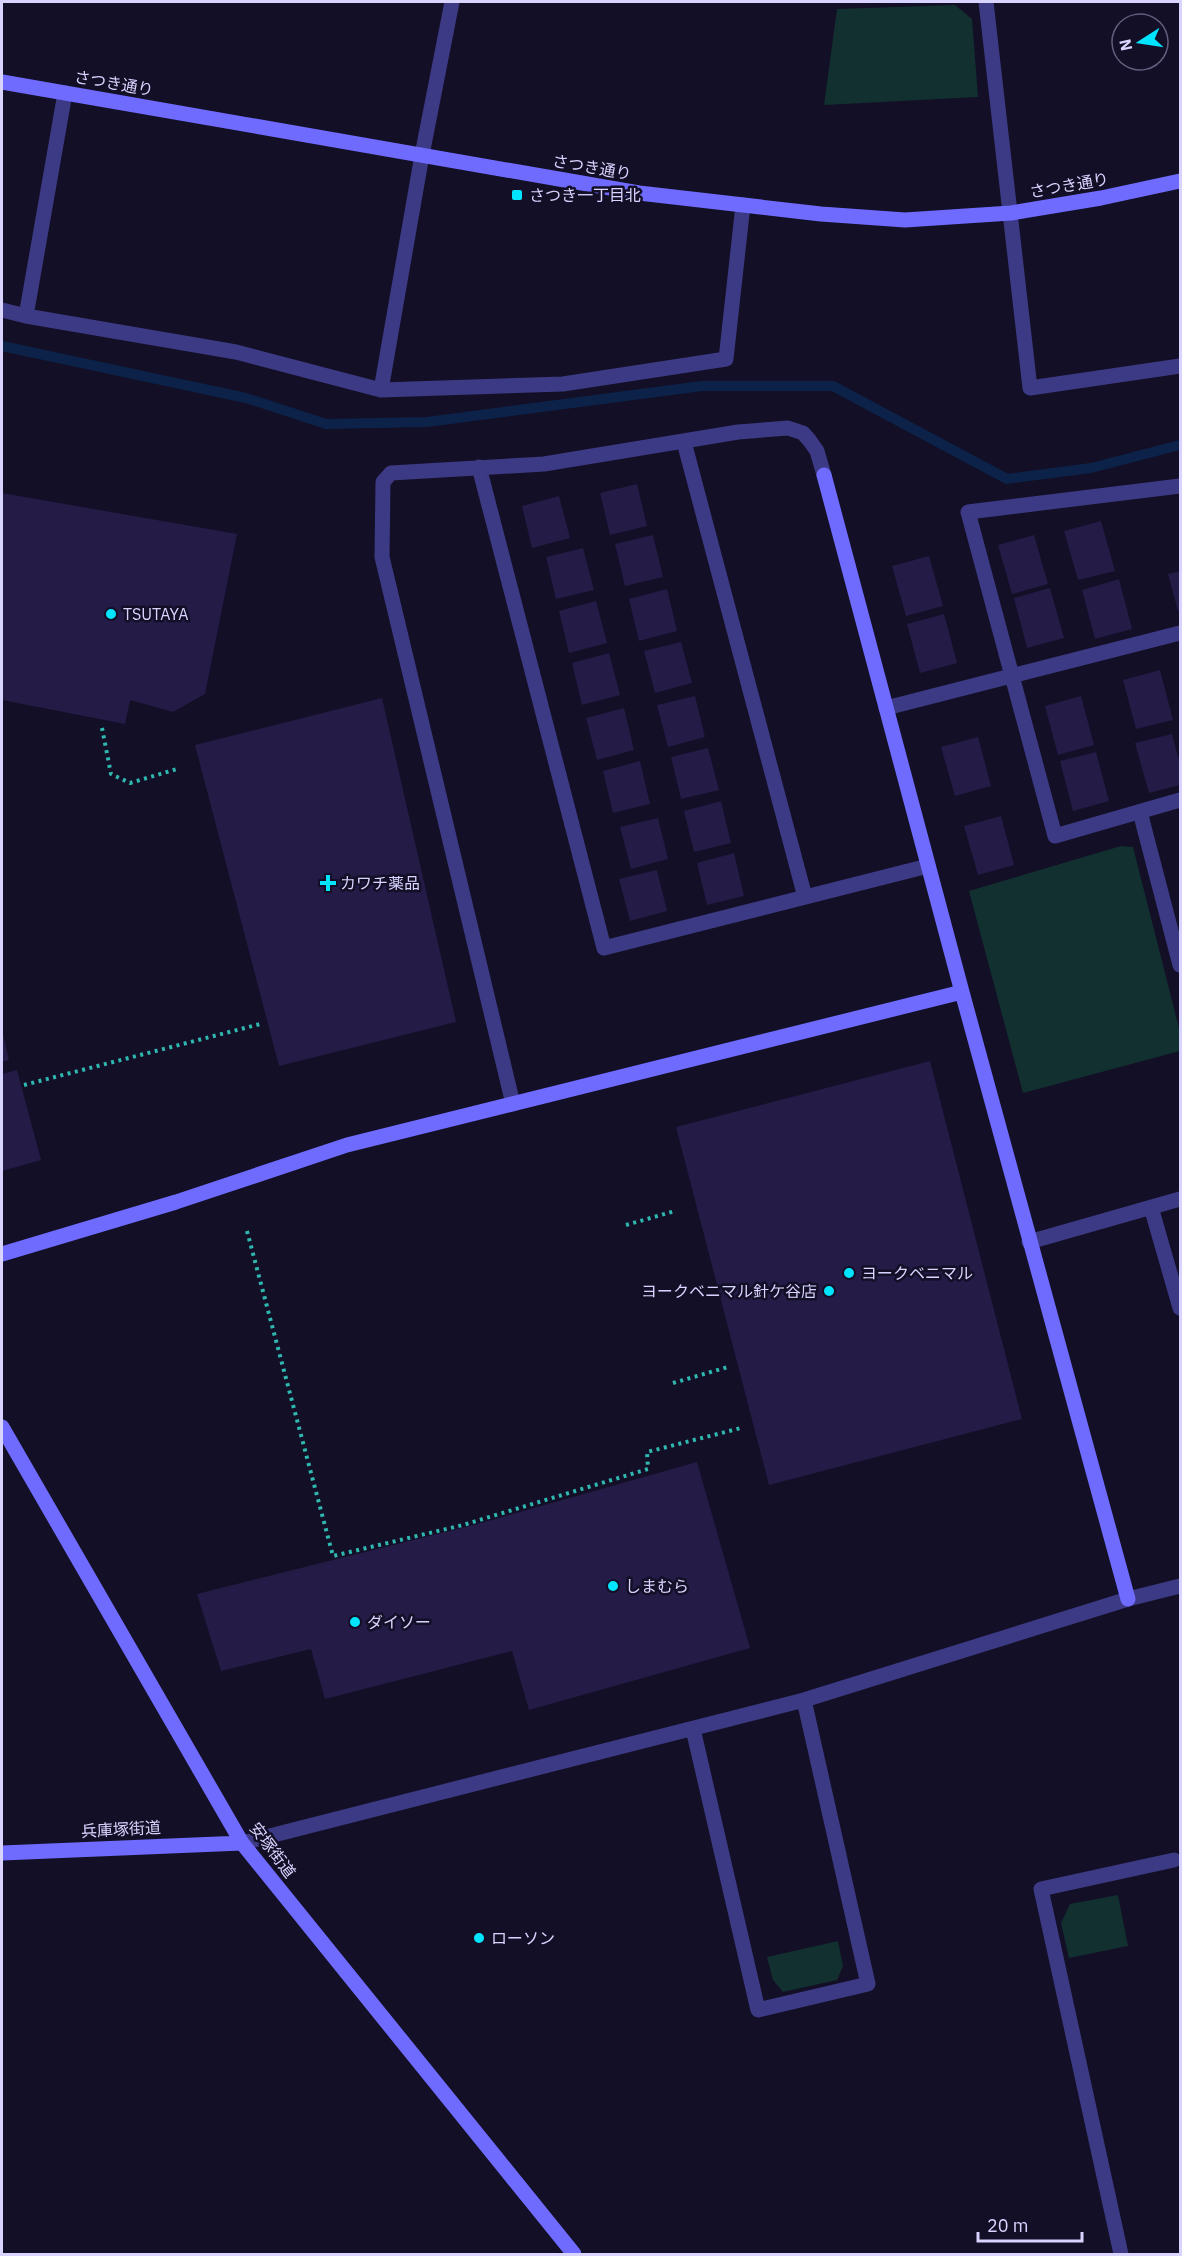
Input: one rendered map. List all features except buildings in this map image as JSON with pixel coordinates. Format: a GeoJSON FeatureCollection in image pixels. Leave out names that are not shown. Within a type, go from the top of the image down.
{"type":"FeatureCollection","features":[{"type":"Feature","properties":{"kind":"street"},"geometry":{"type":"LineString","coordinates":[[381,390],[422,155],[452,2]]}},
{"type":"Feature","properties":{"kind":"street"},"geometry":{"type":"LineString","coordinates":[[986,2],[1030,388],[1180,366]]}},
{"type":"Feature","properties":{"kind":"street","name":"さつき通り"},"geometry":{"type":"LineString","coordinates":[[2,81],[639,193],[821,214],[905,220],[1011,213],[1101,198],[1180,181]]}},
{"type":"Feature","properties":{"kind":"street"},"geometry":{"type":"LineString","coordinates":[[26,316],[65,93]]}},
{"type":"Feature","properties":{"kind":"street"},"geometry":{"type":"LineString","coordinates":[[2,310],[236,352],[381,390],[563,384],[726,359],[742,205]]}},
{"type":"Feature","properties":{"kind":"street"},"geometry":{"type":"LineString","coordinates":[[513,1104],[382,557],[383,482],[392,473],[544,464],[738,432],[788,428],[803,433],[817,451],[824,475],[1029,1242],[1128,1599]]}},
{"type":"Feature","properties":{"kind":"street"},"geometry":{"type":"LineString","coordinates":[[684,442],[805,897]]}},
{"type":"Feature","properties":{"kind":"street"},"geometry":{"type":"LineString","coordinates":[[479,467],[604,948],[928,866]]}},
{"type":"Feature","properties":{"kind":"street"},"geometry":{"type":"LineString","coordinates":[[1180,486],[968,512],[1055,836],[1180,800]]}},
{"type":"Feature","properties":{"kind":"street"},"geometry":{"type":"LineString","coordinates":[[885,708],[1180,633]]}},
{"type":"Feature","properties":{"kind":"street"},"geometry":{"type":"LineString","coordinates":[[1140,812],[1180,965]]}},
{"type":"Feature","properties":{"kind":"street"},"geometry":{"type":"LineString","coordinates":[[2,1254],[176,1202],[347,1145],[962,992]]}},
{"type":"Feature","properties":{"kind":"street"},"geometry":{"type":"LineString","coordinates":[[1029,1242],[1180,1199]]}},
{"type":"Feature","properties":{"kind":"street"},"geometry":{"type":"LineString","coordinates":[[1151,1207],[1180,1308]]}},
{"type":"Feature","properties":{"kind":"street","name":"安塚街道"},"geometry":{"type":"LineString","coordinates":[[2,1427],[242,1843],[574,2254]]}},
{"type":"Feature","properties":{"kind":"street"},"geometry":{"type":"LineString","coordinates":[[242,1843],[804,1700],[1128,1599],[1180,1586]]}},
{"type":"Feature","properties":{"kind":"street"},"geometry":{"type":"LineString","coordinates":[[693,1729],[758,2010],[868,1984],[804,1700]]}},
{"type":"Feature","properties":{"kind":"street","name":"兵庫塚街道"},"geometry":{"type":"LineString","coordinates":[[2,1852],[242,1843]]}},
{"type":"Feature","properties":{"kind":"street"},"geometry":{"type":"LineString","coordinates":[[1121,2254],[1041,1889],[1174,1860]]}},
{"type":"Feature","properties":{"kind":"path"},"geometry":{"type":"LineString","coordinates":[[102,728],[111,774],[130,783],[177,770]]}},
{"type":"Feature","properties":{"kind":"path"},"geometry":{"type":"LineString","coordinates":[[24,1085],[260,1024]]}},
{"type":"Feature","properties":{"kind":"path"},"geometry":{"type":"LineString","coordinates":[[626,1226],[675,1211]]}},
{"type":"Feature","properties":{"kind":"path"},"geometry":{"type":"LineString","coordinates":[[247,1231],[333,1556],[463,1525],[648,1469],[647,1452],[741,1428]]}},
{"type":"Feature","properties":{"kind":"path"},"geometry":{"type":"LineString","coordinates":[[673,1383],[728,1367]]}},
{"type":"Feature","properties":{"kind":"green space"},"geometry":{"type":"Polygon","coordinates":[[[955,5],[972,19],[978,97],[824,105],[837,9],[955,5]]]}},
{"type":"Feature","properties":{"kind":"green space"},"geometry":{"type":"Polygon","coordinates":[[[1121,846],[1133,847],[1180,1032],[1180,1051],[1023,1093],[969,891],[1121,846]]]}},
{"type":"Feature","properties":{"kind":"green space"},"geometry":{"type":"Polygon","coordinates":[[[1118,1895],[1128,1946],[1069,1958],[1061,1923],[1070,1904],[1118,1895]]]}},
{"type":"Feature","properties":{"kind":"green space"},"geometry":{"type":"Polygon","coordinates":[[[838,1941],[843,1966],[837,1980],[783,1992],[773,1980],[767,1957],[838,1941]]]}},
{"type":"Feature","properties":{"kind":"waterway"},"geometry":{"type":"LineString","coordinates":[[2,346],[246,398],[326,424],[427,422],[702,386],[833,386],[1007,479],[1091,468],[1180,445]]}},
{"type":"Feature","properties":{"kind":"place","name":"さつき一丁目北"},"geometry":{"type":"Point","coordinates":[517,195]}},
{"type":"Feature","properties":{"kind":"place","name":"TSUTAYA"},"geometry":{"type":"Point","coordinates":[111,614]}},
{"type":"Feature","properties":{"kind":"place","name":"カワチ薬品"},"geometry":{"type":"Point","coordinates":[328,883]}},
{"type":"Feature","properties":{"kind":"place","name":"ヨークベニマル"},"geometry":{"type":"Point","coordinates":[849,1273]}},
{"type":"Feature","properties":{"kind":"place","name":"ヨークベニマル針ケ谷店"},"geometry":{"type":"Point","coordinates":[829,1291]}},
{"type":"Feature","properties":{"kind":"place","name":"しまむら"},"geometry":{"type":"Point","coordinates":[613,1586]}},
{"type":"Feature","properties":{"kind":"place","name":"ダイソー"},"geometry":{"type":"Point","coordinates":[355,1622]}},
{"type":"Feature","properties":{"kind":"place","name":"ローソン"},"geometry":{"type":"Point","coordinates":[479,1938]}}]}
